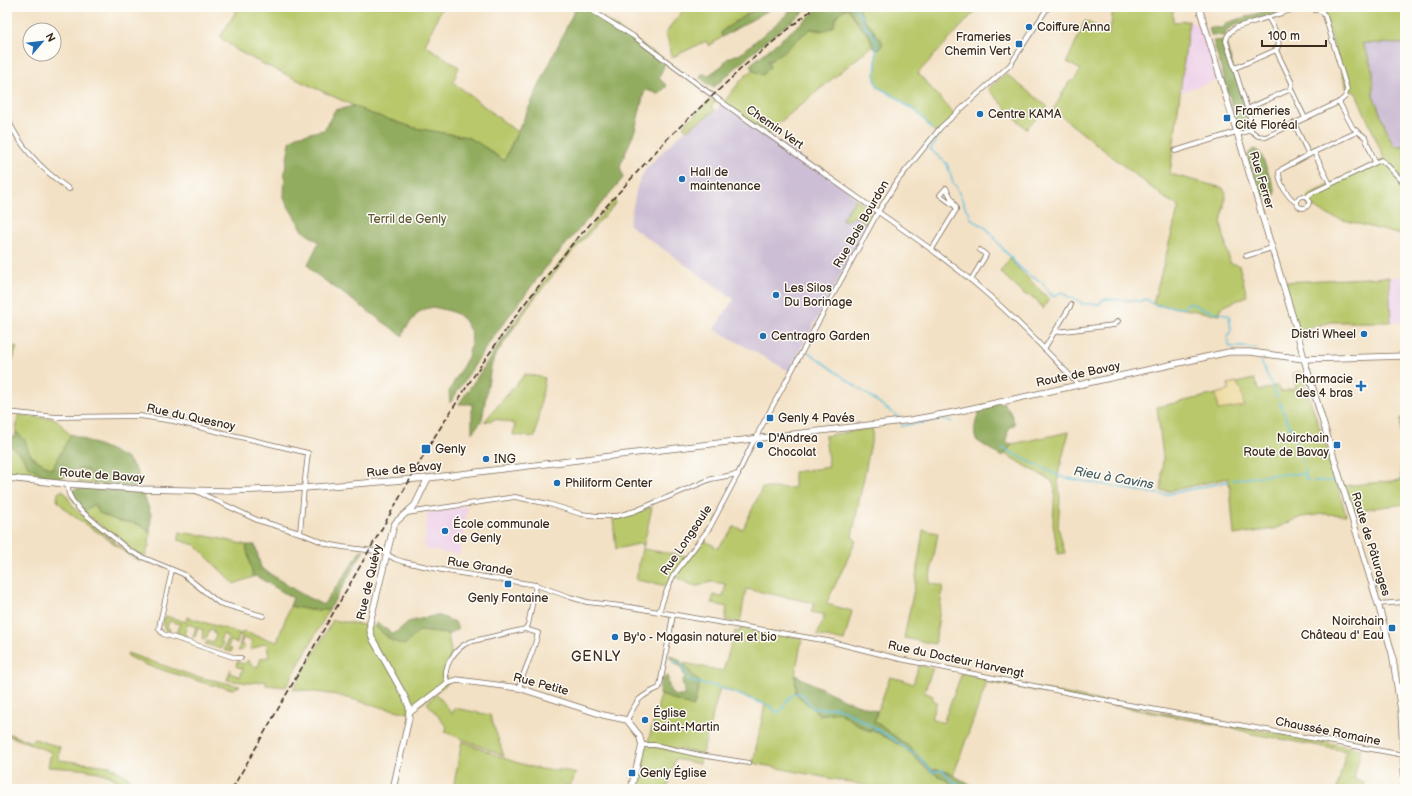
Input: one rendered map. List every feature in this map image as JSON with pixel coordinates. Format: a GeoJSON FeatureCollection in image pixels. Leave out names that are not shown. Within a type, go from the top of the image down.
{"type":"FeatureCollection","features":[{"type":"Feature","properties":{"kind":"main road","name":"Rue Ferrer"},"geometry":{"type":"LineString","coordinates":[[1199,7],[1304,359]]}},
{"type":"Feature","properties":{"kind":"main road","name":"Route de Bavay"},"geometry":{"type":"LineString","coordinates":[[756,439],[917,419],[951,413],[1229,352],[1250,352],[1304,359],[1405,356]]}},
{"type":"Feature","properties":{"kind":"main road","name":"Route de Pâturages"},"geometry":{"type":"LineString","coordinates":[[1304,359],[1392,653],[1401,711],[1405,786]]}},
{"type":"Feature","properties":{"kind":"main road","name":"Rue de Bavay"},"geometry":{"type":"LineString","coordinates":[[195,491],[304,488],[428,478],[756,439]]}},
{"type":"Feature","properties":{"kind":"main road","name":"Route de Bavay"},"geometry":{"type":"LineString","coordinates":[[7,478],[139,489],[195,491]]}},
{"type":"Feature","properties":{"kind":"main road","name":"Rue de Quévy"},"geometry":{"type":"LineString","coordinates":[[392,789],[409,713],[405,697],[372,638],[370,630],[371,618],[394,526],[396,522],[415,506],[428,478]]}},
{"type":"Feature","properties":{"kind":"main road","name":"Rue Petite"},"geometry":{"type":"LineString","coordinates":[[448,683],[457,680],[518,688],[603,715],[627,720]]}},
{"type":"Feature","properties":{"kind":"main road"},"geometry":{"type":"LineString","coordinates":[[409,713],[448,683]]}},
{"type":"Feature","properties":{"kind":"main road"},"geometry":{"type":"LineString","coordinates":[[627,720],[639,735],[642,744],[631,789]]}},
{"type":"Feature","properties":{"kind":"street","name":"Chemin Vert"},"geometry":{"type":"LineString","coordinates":[[586,7],[615,24],[712,95],[932,249],[971,280],[1012,317],[1079,385]]}},
{"type":"Feature","properties":{"kind":"street","name":"Rue Bois Bourdon"},"geometry":{"type":"LineString","coordinates":[[756,439],[878,212],[898,180],[941,127],[1010,65],[1048,7]]}},
{"type":"Feature","properties":{"kind":"street"},"geometry":{"type":"LineString","coordinates":[[1250,130],[1252,124],[1226,42],[1228,34],[1238,27],[1301,7]]}},
{"type":"Feature","properties":{"kind":"street"},"geometry":{"type":"LineString","coordinates":[[1250,130],[1258,136],[1265,137],[1339,102],[1346,93],[1347,89],[1325,16],[1323,12],[1315,10],[1311,7]]}},
{"type":"Feature","properties":{"kind":"street"},"geometry":{"type":"LineString","coordinates":[[1235,68],[1276,50],[1279,46],[1279,41],[1268,17]]}},
{"type":"Feature","properties":{"kind":"street"},"geometry":{"type":"LineString","coordinates":[[1276,50],[1292,83],[1291,89],[1305,118]]}},
{"type":"Feature","properties":{"kind":"street"},"geometry":{"type":"LineString","coordinates":[[1247,109],[1291,89]]}},
{"type":"Feature","properties":{"kind":"street"},"geometry":{"type":"LineString","coordinates":[[1339,102],[1353,128],[1357,132],[1362,133],[1365,137],[1375,162]]}},
{"type":"Feature","properties":{"kind":"street"},"geometry":{"type":"LineString","coordinates":[[7,117],[17,137],[33,158],[69,189]]}},
{"type":"Feature","properties":{"kind":"street"},"geometry":{"type":"LineString","coordinates":[[1294,123],[1330,184]]}},
{"type":"Feature","properties":{"kind":"street"},"geometry":{"type":"LineString","coordinates":[[1175,151],[1250,130]]}},
{"type":"Feature","properties":{"kind":"street"},"geometry":{"type":"LineString","coordinates":[[1307,198],[1309,203],[1305,208],[1299,207],[1297,203],[1287,194],[1279,176],[1279,172],[1282,168],[1357,132]]}},
{"type":"Feature","properties":{"kind":"street"},"geometry":{"type":"LineString","coordinates":[[1307,198],[1310,194],[1381,160],[1405,184]]}},
{"type":"Feature","properties":{"kind":"street"},"geometry":{"type":"LineString","coordinates":[[1297,203],[1301,196],[1307,198]]}},
{"type":"Feature","properties":{"kind":"street"},"geometry":{"type":"LineString","coordinates":[[932,249],[955,212],[956,207]]}},
{"type":"Feature","properties":{"kind":"street"},"geometry":{"type":"LineString","coordinates":[[1246,256],[1272,248]]}},
{"type":"Feature","properties":{"kind":"street"},"geometry":{"type":"LineString","coordinates":[[971,280],[986,255],[980,250]]}},
{"type":"Feature","properties":{"kind":"street"},"geometry":{"type":"LineString","coordinates":[[1044,349],[1056,332],[1071,305]]}},
{"type":"Feature","properties":{"kind":"street"},"geometry":{"type":"LineString","coordinates":[[1056,332],[1114,325],[1118,321]]}},
{"type":"Feature","properties":{"kind":"street","name":"Rue du Quesnoy"},"geometry":{"type":"LineString","coordinates":[[7,412],[56,417],[148,417],[308,453],[304,488]]}},
{"type":"Feature","properties":{"kind":"street","name":"Rue Longsaule"},"geometry":{"type":"LineString","coordinates":[[659,612],[673,576],[710,527],[752,444],[756,439]]}},
{"type":"Feature","properties":{"kind":"street"},"geometry":{"type":"LineString","coordinates":[[407,513],[515,497],[549,504],[580,514],[617,516],[635,511],[711,479],[728,474],[738,474]]}},
{"type":"Feature","properties":{"kind":"street"},"geometry":{"type":"LineString","coordinates":[[67,484],[69,494],[75,505],[122,546],[136,554],[183,574],[219,603],[263,616]]}},
{"type":"Feature","properties":{"kind":"street"},"geometry":{"type":"LineString","coordinates":[[300,533],[304,488]]}},
{"type":"Feature","properties":{"kind":"street","name":"Rue Grande"},"geometry":{"type":"LineString","coordinates":[[195,491],[257,520],[300,533],[327,544],[387,553],[395,559],[404,562],[447,571],[536,585],[578,600],[659,612]]}},
{"type":"Feature","properties":{"kind":"street"},"geometry":{"type":"LineString","coordinates":[[172,570],[160,622],[160,629],[163,634],[236,658],[241,658]]}},
{"type":"Feature","properties":{"kind":"street"},"geometry":{"type":"LineString","coordinates":[[525,629],[528,625],[536,585]]}},
{"type":"Feature","properties":{"kind":"street"},"geometry":{"type":"LineString","coordinates":[[1378,604],[1405,602]]}},
{"type":"Feature","properties":{"kind":"street","name":"Rue du Docteur Harvengt"},"geometry":{"type":"LineString","coordinates":[[659,612],[828,641],[900,658],[1124,704],[1248,726]]}},
{"type":"Feature","properties":{"kind":"street"},"geometry":{"type":"LineString","coordinates":[[627,720],[637,700],[643,695],[659,688],[673,615]]}},
{"type":"Feature","properties":{"kind":"street"},"geometry":{"type":"LineString","coordinates":[[448,683],[446,679],[446,671],[452,657],[463,645],[469,642],[525,629],[538,633],[536,645],[518,688]]}},
{"type":"Feature","properties":{"kind":"street","name":"Chaussée Romaine"},"geometry":{"type":"LineString","coordinates":[[1248,726],[1404,757]]}},
{"type":"Feature","properties":{"kind":"street"},"geometry":{"type":"LineString","coordinates":[[642,744],[655,745],[700,755],[749,763]]}},
{"type":"Feature","properties":{"kind":"shaded area"},"geometry":{"type":"Polygon","coordinates":[[[1325,7],[1405,7],[1405,177],[1325,7]]]}},
{"type":"Feature","properties":{"kind":"shaded area"},"geometry":{"type":"Polygon","coordinates":[[[1189,21],[1201,27],[1205,26],[1220,79],[1181,92],[1189,21]]]}},
{"type":"Feature","properties":{"kind":"shaded area"},"geometry":{"type":"Polygon","coordinates":[[[723,103],[848,190],[856,199],[873,213],[868,225],[789,371],[714,329],[734,299],[629,225],[637,187],[645,170],[681,134],[710,115],[723,103]]]}},
{"type":"Feature","properties":{"kind":"shaded area"},"geometry":{"type":"Polygon","coordinates":[[[1405,276],[1405,322],[1391,322],[1389,277],[1405,276]]]}},
{"type":"Feature","properties":{"kind":"shaded area","name":"École communale de Genly"},"geometry":{"type":"Polygon","coordinates":[[[468,506],[459,555],[424,549],[427,513],[468,506]]]}},
{"type":"Feature","properties":{"kind":"green space"},"geometry":{"type":"Polygon","coordinates":[[[239,7],[442,7],[425,45],[459,67],[453,82],[517,132],[504,161],[488,149],[467,137],[415,128],[369,113],[238,51],[220,37],[239,7]]]}},
{"type":"Feature","properties":{"kind":"green space","name":"Terril de Genly"},"geometry":{"type":"Polygon","coordinates":[[[576,7],[586,7],[666,61],[659,78],[667,86],[659,94],[647,90],[644,93],[635,130],[620,166],[623,178],[543,271],[490,341],[450,403],[449,391],[468,357],[471,344],[472,334],[464,320],[457,314],[450,311],[433,307],[425,309],[419,312],[413,319],[405,329],[403,336],[313,272],[308,264],[319,242],[304,232],[284,198],[285,170],[290,142],[296,136],[324,130],[335,110],[354,106],[369,113],[415,128],[467,137],[477,142],[504,161],[576,7]]]}},
{"type":"Feature","properties":{"kind":"green space"},"geometry":{"type":"Polygon","coordinates":[[[686,7],[757,7],[722,31],[722,37],[709,46],[706,41],[671,58],[668,39],[665,36],[671,25],[686,7]]]}},
{"type":"Feature","properties":{"kind":"green space"},"geometry":{"type":"Polygon","coordinates":[[[757,7],[774,7],[722,37],[722,31],[757,7]]]}},
{"type":"Feature","properties":{"kind":"green space"},"geometry":{"type":"Polygon","coordinates":[[[793,7],[810,7],[768,39],[713,88],[700,78],[702,74],[709,75],[723,65],[728,58],[739,55],[782,19],[793,7]]]}},
{"type":"Feature","properties":{"kind":"green space"},"geometry":{"type":"Polygon","coordinates":[[[821,7],[859,7],[864,20],[872,27],[876,36],[880,38],[883,44],[880,48],[876,49],[872,46],[869,35],[862,29],[848,8],[838,15],[834,26],[824,30],[810,29],[784,51],[768,61],[770,67],[763,75],[754,71],[750,67],[751,64],[821,7]]]}},
{"type":"Feature","properties":{"kind":"green space"},"geometry":{"type":"Polygon","coordinates":[[[854,7],[979,7],[918,73],[955,115],[936,133],[917,112],[899,99],[878,87],[875,79],[877,43],[854,7]]]}},
{"type":"Feature","properties":{"kind":"green space"},"geometry":{"type":"Polygon","coordinates":[[[1113,7],[1167,7],[1173,10],[1173,22],[1189,21],[1170,174],[1223,188],[1226,194],[1221,223],[1230,263],[1239,265],[1247,296],[1220,308],[1220,315],[1153,304],[1179,206],[1166,199],[1053,110],[1069,82],[1074,80],[1081,70],[1067,62],[1085,21],[1110,33],[1113,7]]]}},
{"type":"Feature","properties":{"kind":"green space"},"geometry":{"type":"Polygon","coordinates":[[[1321,7],[1405,7],[1405,44],[1362,43],[1373,72],[1373,95],[1392,143],[1394,146],[1405,146],[1405,236],[1332,217],[1309,205],[1307,198],[1310,194],[1381,160],[1386,163],[1356,93],[1347,89],[1321,7]]]}},
{"type":"Feature","properties":{"kind":"green space"},"geometry":{"type":"Polygon","coordinates":[[[848,8],[862,29],[869,35],[872,46],[773,128],[769,134],[723,103],[742,79],[752,70],[754,71],[772,60],[810,29],[821,31],[834,26],[838,15],[848,8]]]}},
{"type":"Feature","properties":{"kind":"green space"},"geometry":{"type":"Polygon","coordinates":[[[1275,8],[1279,12],[1233,26],[1226,32],[1225,36],[1211,35],[1209,27],[1221,28],[1225,26],[1226,23],[1275,8]]]}},
{"type":"Feature","properties":{"kind":"green space"},"geometry":{"type":"Polygon","coordinates":[[[1225,40],[1250,124],[1248,128],[1243,130],[1239,128],[1213,41],[1225,40]]]}},
{"type":"Feature","properties":{"kind":"green space"},"geometry":{"type":"Polygon","coordinates":[[[1006,74],[1048,107],[1026,129],[988,89],[1006,74]]]}},
{"type":"Feature","properties":{"kind":"green space"},"geometry":{"type":"Polygon","coordinates":[[[712,98],[716,102],[711,106],[715,111],[686,130],[683,126],[712,98]]]}},
{"type":"Feature","properties":{"kind":"green space"},"geometry":{"type":"Polygon","coordinates":[[[1253,149],[1257,150],[1261,154],[1275,190],[1275,195],[1271,197],[1264,197],[1259,191],[1248,159],[1248,155],[1253,149]]]}},
{"type":"Feature","properties":{"kind":"green space"},"geometry":{"type":"Polygon","coordinates":[[[856,199],[873,213],[868,225],[857,217],[852,217],[845,221],[842,219],[856,199]]]}},
{"type":"Feature","properties":{"kind":"green space"},"geometry":{"type":"Polygon","coordinates":[[[614,200],[616,203],[566,259],[533,300],[515,326],[512,325],[546,279],[614,200]]]}},
{"type":"Feature","properties":{"kind":"green space"},"geometry":{"type":"Polygon","coordinates":[[[1010,258],[1049,299],[1043,309],[1036,299],[1024,294],[1000,272],[1010,258]]]}},
{"type":"Feature","properties":{"kind":"green space"},"geometry":{"type":"Polygon","coordinates":[[[1389,277],[1391,322],[1332,322],[1297,331],[1282,282],[1389,277]]]}},
{"type":"Feature","properties":{"kind":"green space"},"geometry":{"type":"Polygon","coordinates":[[[512,325],[515,326],[494,358],[491,367],[482,420],[472,433],[472,404],[459,404],[512,325]]]}},
{"type":"Feature","properties":{"kind":"green space"},"geometry":{"type":"Polygon","coordinates":[[[7,345],[17,347],[7,377],[7,345]]]}},
{"type":"Feature","properties":{"kind":"green space"},"geometry":{"type":"Polygon","coordinates":[[[1300,371],[1328,452],[1346,515],[1324,514],[1301,517],[1274,529],[1234,535],[1228,478],[1170,491],[1161,491],[1163,457],[1157,407],[1216,394],[1219,410],[1241,390],[1236,383],[1254,379],[1259,391],[1278,385],[1281,392],[1296,388],[1293,373],[1300,371]]]}},
{"type":"Feature","properties":{"kind":"green space"},"geometry":{"type":"Polygon","coordinates":[[[525,374],[545,378],[535,437],[513,435],[515,424],[496,419],[484,422],[525,374]]]}},
{"type":"Feature","properties":{"kind":"green space"},"geometry":{"type":"Polygon","coordinates":[[[1003,402],[1010,412],[1015,424],[1009,428],[1006,440],[1008,443],[1012,444],[1002,457],[976,440],[975,428],[978,414],[982,406],[1003,402]]]}},
{"type":"Feature","properties":{"kind":"green space"},"geometry":{"type":"Polygon","coordinates":[[[18,415],[56,419],[71,436],[52,469],[33,458],[28,450],[25,440],[16,432],[18,415]]]}},
{"type":"Feature","properties":{"kind":"green space"},"geometry":{"type":"Polygon","coordinates":[[[1401,418],[1405,418],[1405,504],[1350,511],[1343,486],[1401,480],[1401,418]]]}},
{"type":"Feature","properties":{"kind":"green space"},"geometry":{"type":"Polygon","coordinates":[[[872,428],[873,433],[852,536],[856,541],[826,604],[852,611],[844,641],[817,635],[825,615],[811,612],[815,603],[746,589],[740,623],[725,620],[727,607],[711,603],[714,595],[723,597],[726,584],[711,582],[698,586],[692,585],[673,576],[668,586],[636,580],[643,543],[616,549],[613,519],[631,515],[652,507],[643,549],[684,556],[689,559],[703,540],[718,548],[734,527],[743,529],[762,488],[794,488],[794,472],[829,467],[825,436],[872,428]]]}},
{"type":"Feature","properties":{"kind":"green space"},"geometry":{"type":"Polygon","coordinates":[[[7,430],[15,438],[16,432],[25,440],[28,450],[33,458],[52,469],[71,434],[108,449],[129,460],[138,473],[138,487],[95,484],[89,471],[80,468],[59,480],[44,475],[28,466],[22,456],[10,445],[7,445],[7,430]]]}},
{"type":"Feature","properties":{"kind":"green space"},"geometry":{"type":"Polygon","coordinates":[[[1069,432],[1059,470],[1058,480],[1060,498],[1058,527],[1065,553],[1058,554],[1053,524],[1055,489],[1052,481],[1005,454],[1012,444],[1069,432]]]}},
{"type":"Feature","properties":{"kind":"green space"},"geometry":{"type":"Polygon","coordinates":[[[7,445],[10,445],[22,456],[28,466],[44,475],[59,480],[59,482],[7,475],[7,445]]]}},
{"type":"Feature","properties":{"kind":"green space"},"geometry":{"type":"Polygon","coordinates":[[[79,468],[90,473],[95,484],[79,483],[79,468]]]}},
{"type":"Feature","properties":{"kind":"green space"},"geometry":{"type":"Polygon","coordinates":[[[79,488],[143,493],[151,514],[150,534],[142,525],[115,520],[99,513],[94,504],[84,512],[76,504],[71,495],[73,490],[79,488]]]}},
{"type":"Feature","properties":{"kind":"green space"},"geometry":{"type":"Polygon","coordinates":[[[63,490],[75,509],[123,549],[141,560],[141,562],[130,556],[67,511],[57,500],[58,493],[63,490]]]}},
{"type":"Feature","properties":{"kind":"green space"},"geometry":{"type":"Polygon","coordinates":[[[94,504],[115,520],[142,525],[150,534],[149,545],[145,557],[134,552],[84,512],[94,504]]]}},
{"type":"Feature","properties":{"kind":"green space"},"geometry":{"type":"Polygon","coordinates":[[[923,530],[938,533],[929,583],[943,586],[935,644],[904,638],[915,584],[923,530]]]}},
{"type":"Feature","properties":{"kind":"green space"},"geometry":{"type":"Polygon","coordinates":[[[180,532],[218,538],[246,545],[253,577],[234,584],[195,545],[178,540],[180,532]]]}},
{"type":"Feature","properties":{"kind":"green space"},"geometry":{"type":"Polygon","coordinates":[[[246,545],[255,545],[261,568],[298,592],[323,605],[361,550],[364,550],[329,610],[310,610],[290,606],[293,598],[256,576],[253,577],[246,545]]]}},
{"type":"Feature","properties":{"kind":"green space"},"geometry":{"type":"Polygon","coordinates":[[[290,606],[310,610],[329,610],[286,687],[266,685],[266,681],[249,683],[227,680],[231,669],[230,673],[240,677],[243,669],[236,666],[237,662],[244,664],[248,660],[251,665],[258,667],[261,658],[269,657],[267,644],[265,643],[251,650],[250,648],[252,641],[243,638],[241,645],[244,646],[243,650],[238,651],[242,636],[239,635],[237,643],[230,641],[228,648],[232,649],[231,652],[224,650],[228,638],[223,634],[220,642],[223,643],[221,649],[205,644],[207,641],[213,643],[216,634],[213,633],[214,630],[210,629],[207,637],[202,640],[203,630],[198,628],[195,637],[193,637],[196,627],[188,624],[184,634],[188,636],[187,639],[176,635],[180,624],[169,621],[167,628],[170,629],[169,633],[165,630],[164,626],[165,616],[186,622],[187,617],[242,634],[243,632],[277,642],[290,606]]]}},
{"type":"Feature","properties":{"kind":"green space"},"geometry":{"type":"Polygon","coordinates":[[[437,615],[455,622],[458,629],[448,634],[419,631],[405,645],[392,641],[376,627],[377,623],[394,634],[408,622],[437,615]]]}},
{"type":"Feature","properties":{"kind":"green space"},"geometry":{"type":"Polygon","coordinates":[[[333,620],[376,627],[392,641],[419,631],[448,634],[452,657],[445,671],[448,683],[409,713],[380,707],[337,695],[293,689],[333,620]]]}},
{"type":"Feature","properties":{"kind":"green space"},"geometry":{"type":"Polygon","coordinates":[[[740,628],[802,638],[795,675],[796,694],[820,715],[838,712],[870,732],[871,729],[905,748],[922,765],[963,789],[883,789],[753,763],[765,704],[720,688],[702,754],[649,743],[648,742],[661,695],[694,707],[700,682],[693,676],[684,663],[723,671],[735,631],[740,632],[740,628]]]}},
{"type":"Feature","properties":{"kind":"green space"},"geometry":{"type":"Polygon","coordinates":[[[127,653],[194,676],[240,686],[233,689],[208,684],[146,665],[128,656],[127,653]]]}},
{"type":"Feature","properties":{"kind":"green space"},"geometry":{"type":"Polygon","coordinates":[[[669,655],[679,660],[700,682],[693,707],[659,694],[663,679],[668,676],[671,693],[676,696],[684,696],[682,681],[685,677],[681,667],[673,662],[669,655]]]}},
{"type":"Feature","properties":{"kind":"green space"},"geometry":{"type":"Polygon","coordinates":[[[919,665],[933,668],[924,692],[933,696],[932,700],[937,702],[931,718],[943,723],[962,673],[1141,709],[1361,749],[1354,779],[1364,783],[1364,789],[1337,789],[1346,751],[1253,734],[1234,728],[987,682],[953,776],[943,770],[933,770],[909,747],[874,721],[890,677],[913,684],[919,665]]]}},
{"type":"Feature","properties":{"kind":"green space"},"geometry":{"type":"Polygon","coordinates":[[[795,675],[845,700],[877,711],[874,721],[909,747],[933,770],[943,770],[979,789],[963,789],[958,787],[930,771],[905,748],[872,729],[871,732],[838,712],[820,715],[796,694],[795,675]]]}},
{"type":"Feature","properties":{"kind":"green space"},"geometry":{"type":"Polygon","coordinates":[[[437,694],[452,714],[455,708],[490,715],[504,756],[445,732],[447,727],[427,703],[437,694]]]}},
{"type":"Feature","properties":{"kind":"green space"},"geometry":{"type":"Polygon","coordinates":[[[7,733],[31,742],[34,739],[60,747],[59,760],[110,766],[145,789],[131,789],[110,776],[98,772],[48,767],[51,752],[7,735],[7,733]]]}},
{"type":"Feature","properties":{"kind":"green space"},"geometry":{"type":"Polygon","coordinates":[[[462,741],[526,766],[566,771],[576,774],[569,786],[563,784],[562,789],[453,789],[462,741]]]}},
{"type":"Feature","properties":{"kind":"green space"},"geometry":{"type":"Polygon","coordinates":[[[650,746],[701,757],[700,764],[675,759],[667,789],[633,789],[644,748],[650,746]]]}},
{"type":"Feature","properties":{"kind":"sand"},"geometry":{"type":"Polygon","coordinates":[[[1236,382],[1241,390],[1244,406],[1218,410],[1216,394],[1229,390],[1228,384],[1236,382]]]}},
{"type":"Feature","properties":{"kind":"waterway"},"geometry":{"type":"LineString","coordinates":[[854,7],[862,18],[864,27],[869,30],[877,43],[875,79],[878,87],[899,99],[917,112],[933,130]]}},
{"type":"Feature","properties":{"kind":"waterway"},"geometry":{"type":"LineString","coordinates":[[938,135],[935,139],[936,142],[930,149],[947,164],[953,183],[956,186],[966,209],[969,211],[971,219],[987,229],[1017,265],[1030,276],[1042,283],[1054,297],[1061,292],[1068,297],[1080,301],[1082,304],[1100,304],[1101,301],[1106,299],[1141,301],[1146,299],[1154,305],[1184,308],[1188,303],[1229,316],[1231,329],[1228,337],[1229,346],[1257,349]]}},
{"type":"Feature","properties":{"kind":"waterway","name":"Rieu à Cavins"},"geometry":{"type":"LineString","coordinates":[[807,351],[900,418]]}},
{"type":"Feature","properties":{"kind":"waterway"},"geometry":{"type":"LineString","coordinates":[[1261,361],[1277,397]]}},
{"type":"Feature","properties":{"kind":"waterway"},"geometry":{"type":"LineString","coordinates":[[1279,402],[1294,436],[1303,464]]}},
{"type":"Feature","properties":{"kind":"waterway"},"geometry":{"type":"LineString","coordinates":[[901,426],[945,419],[952,422]]}},
{"type":"Feature","properties":{"kind":"waterway","name":"Rieu à Cavins"},"geometry":{"type":"LineString","coordinates":[[1002,448],[1061,477],[1164,495],[1229,481]]}},
{"type":"Feature","properties":{"kind":"waterway"},"geometry":{"type":"LineString","coordinates":[[1304,469],[1306,479],[1309,480]]}},
{"type":"Feature","properties":{"kind":"waterway"},"geometry":{"type":"LineString","coordinates":[[1233,480],[1278,474],[1305,474]]}},
{"type":"Feature","properties":{"kind":"waterway"},"geometry":{"type":"LineString","coordinates":[[1313,481],[1335,481]]}},
{"type":"Feature","properties":{"kind":"waterway"},"geometry":{"type":"LineString","coordinates":[[673,661],[681,664],[688,679],[692,682],[716,686],[770,706],[776,712],[780,712],[789,698],[798,693],[804,696],[812,708],[823,709],[835,707],[847,712],[893,739],[921,759],[933,772],[943,770],[952,782],[971,789]]}},
{"type":"Feature","properties":{"kind":"railway"},"geometry":{"type":"LineString","coordinates":[[232,789],[435,436],[477,371],[522,307],[574,242],[668,138],[744,66],[815,7]]}},
{"type":"Feature","properties":{"kind":"place","name":"Coiffure Anna"},"geometry":{"type":"Point","coordinates":[1029,27]}},
{"type":"Feature","properties":{"kind":"place","name":"Frameries Chemin Vert"},"geometry":{"type":"Point","coordinates":[1019,44]}},
{"type":"Feature","properties":{"kind":"place","name":"Centre KAMA"},"geometry":{"type":"Point","coordinates":[980,114]}},
{"type":"Feature","properties":{"kind":"place","name":"Frameries Cité Floréal"},"geometry":{"type":"Point","coordinates":[1227,118]}},
{"type":"Feature","properties":{"kind":"place","name":"Hall de maintenance"},"geometry":{"type":"Point","coordinates":[682,179]}},
{"type":"Feature","properties":{"kind":"place","name":"Les Silos Du Borinage"},"geometry":{"type":"Point","coordinates":[776,295]}},
{"type":"Feature","properties":{"kind":"place","name":"Distri Wheel"},"geometry":{"type":"Point","coordinates":[1364,334]}},
{"type":"Feature","properties":{"kind":"place","name":"Centragro Garden"},"geometry":{"type":"Point","coordinates":[763,336]}},
{"type":"Feature","properties":{"kind":"place","name":"Pharmacie des 4 bras"},"geometry":{"type":"Point","coordinates":[1361,386]}},
{"type":"Feature","properties":{"kind":"place","name":"Genly 4 Pavés"},"geometry":{"type":"Point","coordinates":[770,418]}},
{"type":"Feature","properties":{"kind":"place","name":"D'Andrea Chocolat"},"geometry":{"type":"Point","coordinates":[760,445]}},
{"type":"Feature","properties":{"kind":"place","name":"Noirchain Route de Bavay"},"geometry":{"type":"Point","coordinates":[1337,445]}},
{"type":"Feature","properties":{"kind":"place","name":"Genly"},"geometry":{"type":"Point","coordinates":[426,449]}},
{"type":"Feature","properties":{"kind":"place","name":"ING"},"geometry":{"type":"Point","coordinates":[486,459]}},
{"type":"Feature","properties":{"kind":"place","name":"Philiform Center"},"geometry":{"type":"Point","coordinates":[557,483]}},
{"type":"Feature","properties":{"kind":"place","name":"École communale de Genly"},"geometry":{"type":"Point","coordinates":[445,531]}},
{"type":"Feature","properties":{"kind":"place","name":"Genly Fontaine"},"geometry":{"type":"Point","coordinates":[508,584]}},
{"type":"Feature","properties":{"kind":"place","name":"Noirchain Château d' Eau"},"geometry":{"type":"Point","coordinates":[1392,628]}},
{"type":"Feature","properties":{"kind":"place","name":"By'o - Magasin naturel et bio"},"geometry":{"type":"Point","coordinates":[615,637]}},
{"type":"Feature","properties":{"kind":"place","name":"Église Saint-Martin"},"geometry":{"type":"Point","coordinates":[645,720]}},
{"type":"Feature","properties":{"kind":"place","name":"Genly Église"},"geometry":{"type":"Point","coordinates":[632,773]}},
{"type":"Feature","properties":{"kind":"district","name":"GENLY"},"geometry":{"type":"Point","coordinates":[596,656]}}]}
